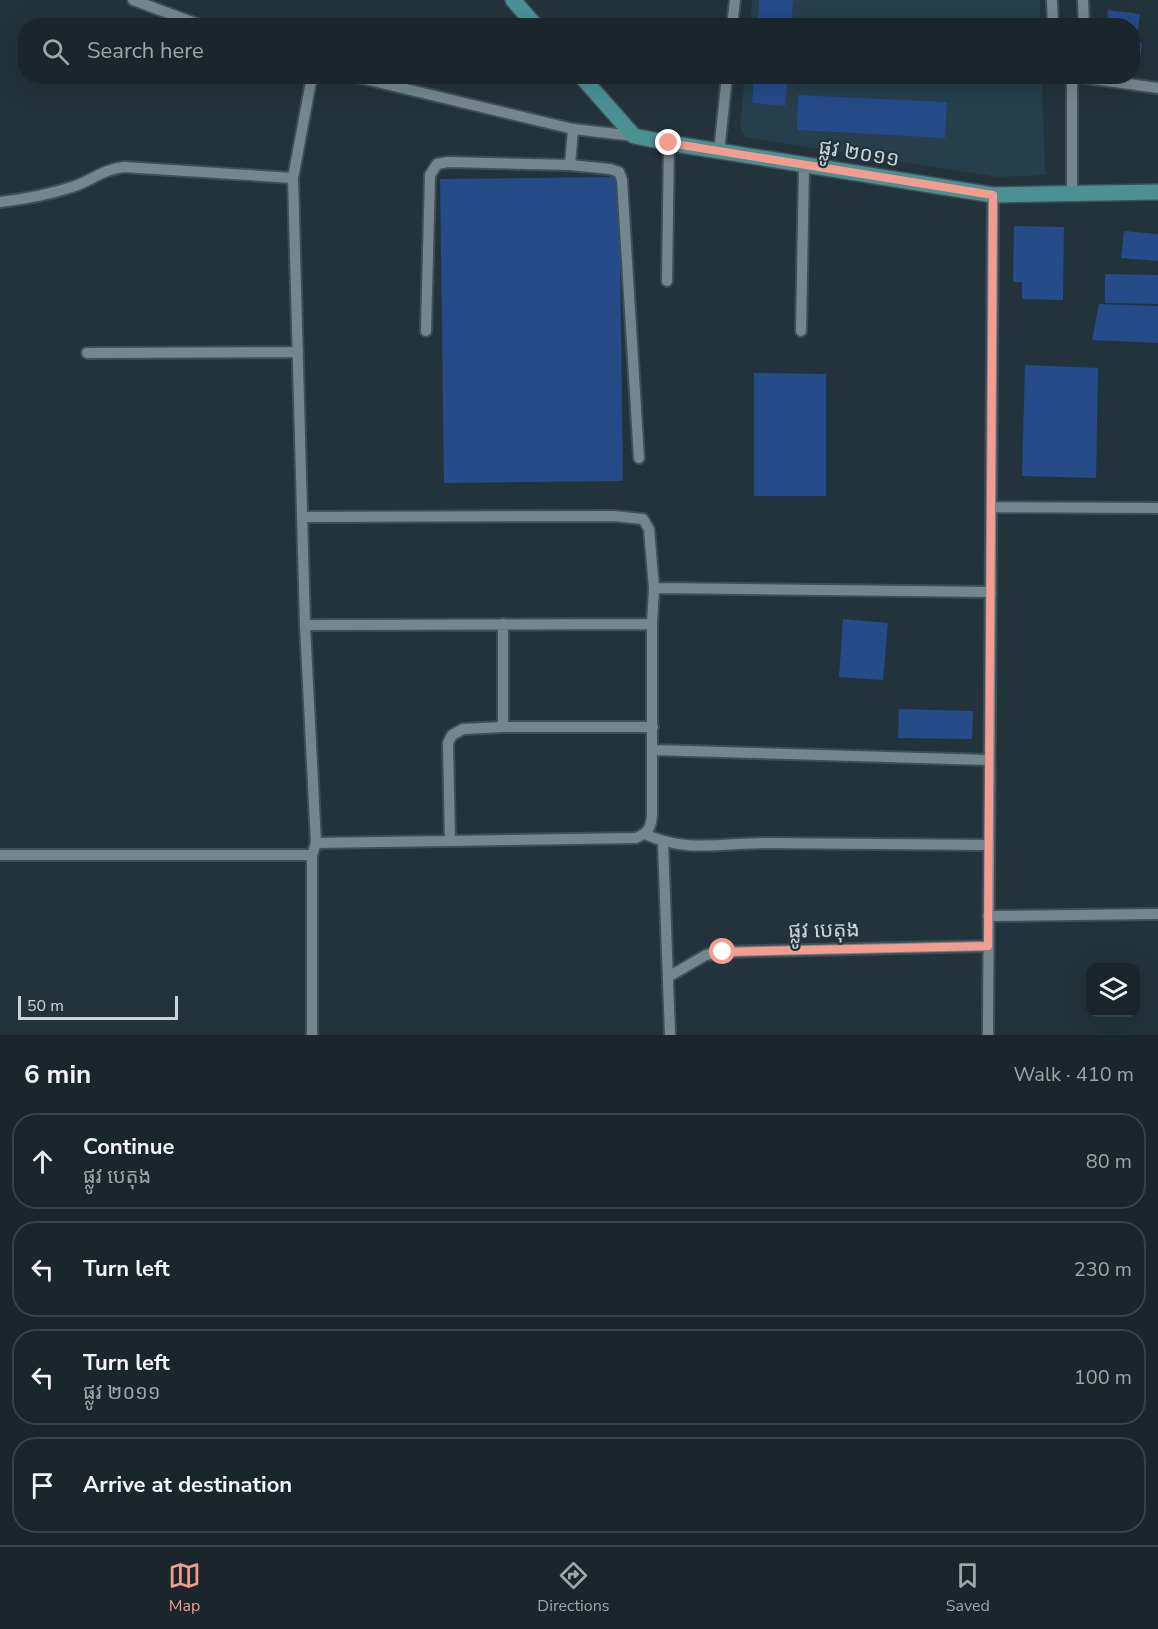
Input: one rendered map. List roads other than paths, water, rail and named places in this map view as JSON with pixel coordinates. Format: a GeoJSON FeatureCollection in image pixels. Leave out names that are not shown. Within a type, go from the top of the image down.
{"type":"FeatureCollection","features":[{"type":"Feature","properties":{"kind":"main road"},"geometry":{"type":"LineString","coordinates":[[513,0],[529,18]]}},
{"type":"Feature","properties":{"kind":"main road"},"geometry":{"type":"LineString","coordinates":[[588,84],[634,136]]}},
{"type":"Feature","properties":{"kind":"main road","name":"ផ្លូវ ២០១១"},"geometry":{"type":"LineString","coordinates":[[634,136],[719,152],[993,195],[1158,192]]}},
{"type":"Feature","properties":{"kind":"street"},"geometry":{"type":"LineString","coordinates":[[133,0],[181,18]]}},
{"type":"Feature","properties":{"kind":"street"},"geometry":{"type":"LineString","coordinates":[[733,18],[735,0]]}},
{"type":"Feature","properties":{"kind":"street"},"geometry":{"type":"LineString","coordinates":[[1052,0],[1053,18]]}},
{"type":"Feature","properties":{"kind":"street"},"geometry":{"type":"LineString","coordinates":[[1083,0],[1084,18]]}},
{"type":"Feature","properties":{"kind":"street"},"geometry":{"type":"LineString","coordinates":[[311,84],[293,178],[305,625],[316,843],[312,855],[312,1035]]}},
{"type":"Feature","properties":{"kind":"street"},"geometry":{"type":"LineString","coordinates":[[385,84],[573,129],[634,136]]}},
{"type":"Feature","properties":{"kind":"street"},"geometry":{"type":"LineString","coordinates":[[719,152],[726,84]]}},
{"type":"Feature","properties":{"kind":"street"},"geometry":{"type":"LineString","coordinates":[[1072,84],[1072,193]]}},
{"type":"Feature","properties":{"kind":"street"},"geometry":{"type":"LineString","coordinates":[[1129,84],[1158,88]]}},
{"type":"Feature","properties":{"kind":"street"},"geometry":{"type":"LineString","coordinates":[[570,165],[573,129]]}},
{"type":"Feature","properties":{"kind":"street"},"geometry":{"type":"LineString","coordinates":[[667,281],[669,143]]}},
{"type":"Feature","properties":{"kind":"street"},"geometry":{"type":"LineString","coordinates":[[426,331],[430,176],[437,164],[448,162],[570,165],[619,172],[622,180],[639,458]]}},
{"type":"Feature","properties":{"kind":"street"},"geometry":{"type":"LineString","coordinates":[[801,331],[804,165]]}},
{"type":"Feature","properties":{"kind":"street"},"geometry":{"type":"LineString","coordinates":[[0,202],[53,193],[94,178],[109,168],[124,167],[293,178]]}},
{"type":"Feature","properties":{"kind":"street"},"geometry":{"type":"LineString","coordinates":[[988,1035],[993,195]]}},
{"type":"Feature","properties":{"kind":"street"},"geometry":{"type":"LineString","coordinates":[[87,353],[298,351]]}},
{"type":"Feature","properties":{"kind":"street"},"geometry":{"type":"LineString","coordinates":[[991,507],[1158,508]]}},
{"type":"Feature","properties":{"kind":"street"},"geometry":{"type":"LineString","coordinates":[[302,517],[613,516],[643,519],[649,529],[654,588],[651,827],[645,834],[636,838],[316,843]]}},
{"type":"Feature","properties":{"kind":"street"},"geometry":{"type":"LineString","coordinates":[[654,588],[991,592]]}},
{"type":"Feature","properties":{"kind":"street"},"geometry":{"type":"LineString","coordinates":[[503,624],[503,727]]}},
{"type":"Feature","properties":{"kind":"street"},"geometry":{"type":"LineString","coordinates":[[305,625],[652,624]]}},
{"type":"Feature","properties":{"kind":"street"},"geometry":{"type":"LineString","coordinates":[[450,841],[448,743],[452,735],[463,729],[503,727],[653,727]]}},
{"type":"Feature","properties":{"kind":"street"},"geometry":{"type":"LineString","coordinates":[[653,750],[988,760]]}},
{"type":"Feature","properties":{"kind":"street"},"geometry":{"type":"LineString","coordinates":[[645,834],[663,843],[682,847],[741,843],[988,845]]}},
{"type":"Feature","properties":{"kind":"street"},"geometry":{"type":"LineString","coordinates":[[663,843],[670,1035]]}},
{"type":"Feature","properties":{"kind":"street"},"geometry":{"type":"LineString","coordinates":[[0,855],[312,855]]}},
{"type":"Feature","properties":{"kind":"street"},"geometry":{"type":"LineString","coordinates":[[988,916],[1158,914]]}},
{"type":"Feature","properties":{"kind":"street","name":"ផ្លូវ បេតុង"},"geometry":{"type":"LineString","coordinates":[[668,977],[706,956],[723,952],[988,946]]}}]}
